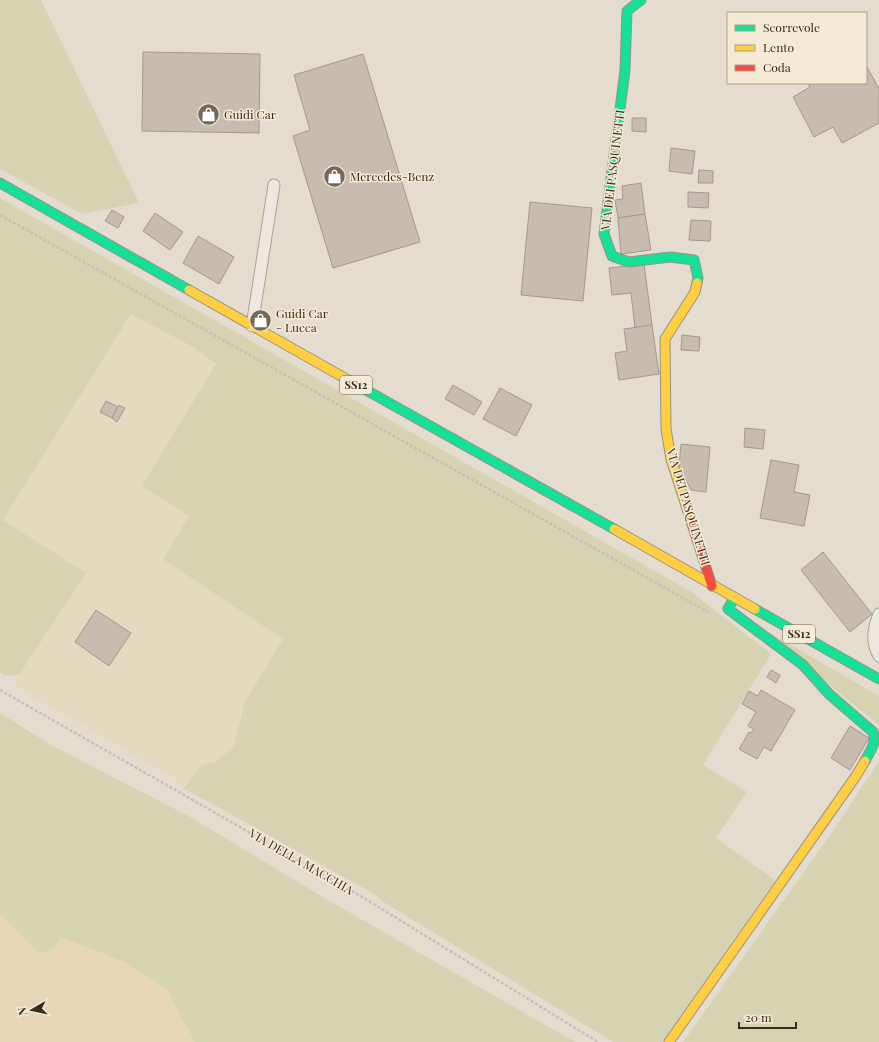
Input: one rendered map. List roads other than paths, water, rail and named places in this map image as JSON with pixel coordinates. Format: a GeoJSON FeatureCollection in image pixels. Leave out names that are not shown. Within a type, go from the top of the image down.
{"type":"FeatureCollection","features":[{"type":"Feature","properties":{"kind":"street","name":"VIA DEI PASQUINETTI"},"geometry":{"type":"LineString","coordinates":[[641,0],[626,11],[625,70],[604,234],[612,256],[628,262],[671,256],[686,257],[694,260],[698,278],[695,292],[665,339],[666,429],[671,459],[712,586]]}},
{"type":"Feature","properties":{"kind":"street","name":"SS12"},"geometry":{"type":"LineString","coordinates":[[0,183],[879,679]]}},
{"type":"Feature","properties":{"kind":"street"},"geometry":{"type":"LineString","coordinates":[[669,1042],[856,776],[873,746],[875,738],[873,732],[867,725],[828,694],[803,665],[728,609],[734,598]]}},
{"type":"Feature","properties":{"kind":"lane"},"geometry":{"type":"LineString","coordinates":[[252,326],[274,185]]}},
{"type":"Feature","properties":{"kind":"lane"},"geometry":{"type":"LineString","coordinates":[[879,614],[873,631],[875,647],[879,656]]}},
{"type":"Feature","properties":{"kind":"place","name":"Guidi Car"},"geometry":{"type":"Point","coordinates":[208,115]}},
{"type":"Feature","properties":{"kind":"place","name":"Mercedes-Benz"},"geometry":{"type":"Point","coordinates":[335,177]}},
{"type":"Feature","properties":{"kind":"place","name":"Guidi Car - Lucca"},"geometry":{"type":"Point","coordinates":[261,321]}}]}
